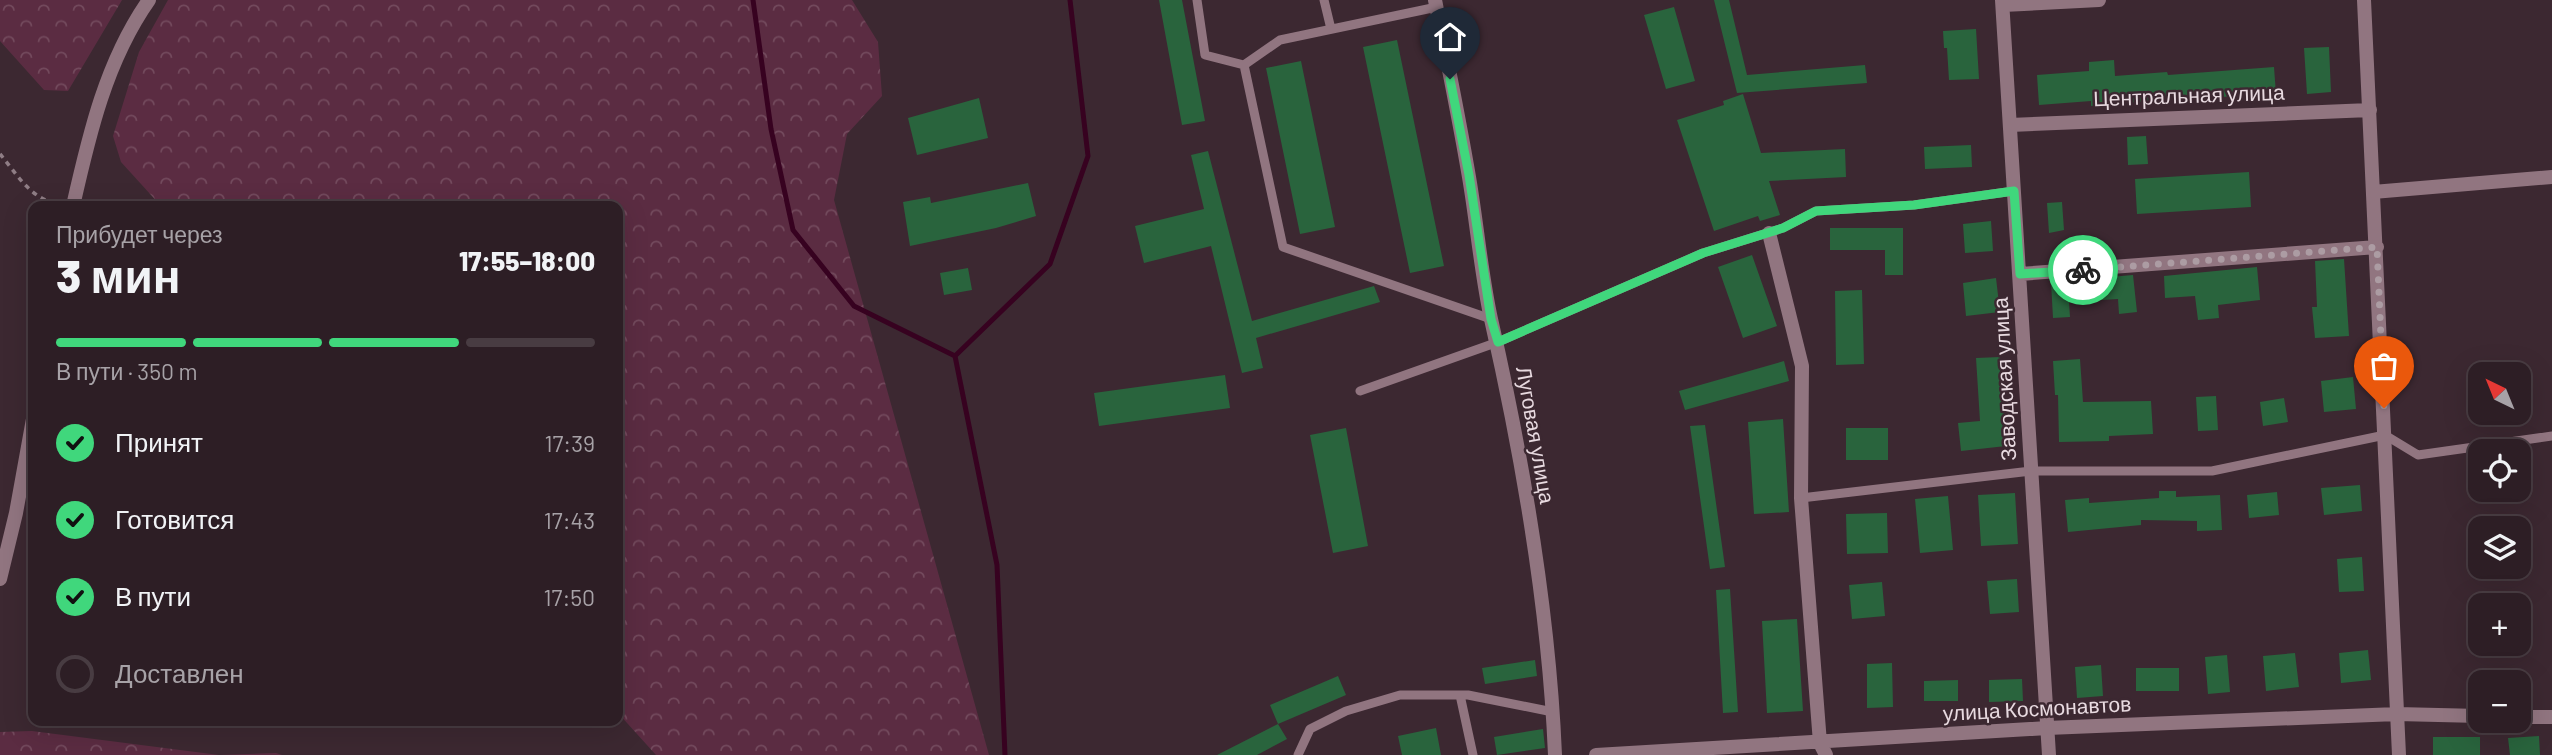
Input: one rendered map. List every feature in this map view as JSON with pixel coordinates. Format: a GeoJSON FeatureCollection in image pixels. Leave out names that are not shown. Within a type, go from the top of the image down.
{"type":"FeatureCollection","features":[{"type":"Feature","properties":{"kind":"street"},"geometry":{"type":"LineString","coordinates":[[74,201],[90,134],[111,69],[149,0]]}},
{"type":"Feature","properties":{"kind":"street"},"geometry":{"type":"LineString","coordinates":[[2002,3],[2099,0]]}},
{"type":"Feature","properties":{"kind":"street"},"geometry":{"type":"LineString","coordinates":[[2364,0],[2399,755]]}},
{"type":"Feature","properties":{"kind":"street","name":"Заводская улица"},"geometry":{"type":"LineString","coordinates":[[2002,3],[2049,755]]}},
{"type":"Feature","properties":{"kind":"street","name":"Луговая улица"},"geometry":{"type":"LineString","coordinates":[[1436,4],[1469,175],[1491,319],[1512,413],[1539,584],[1555,755]]}},
{"type":"Feature","properties":{"kind":"street","name":"Центральная улица"},"geometry":{"type":"LineString","coordinates":[[2010,125],[2370,110]]}},
{"type":"Feature","properties":{"kind":"street"},"geometry":{"type":"LineString","coordinates":[[2373,192],[2552,177]]}},
{"type":"Feature","properties":{"kind":"street"},"geometry":{"type":"LineString","coordinates":[[1769,233],[1802,366],[1801,498],[1823,749]]}},
{"type":"Feature","properties":{"kind":"street"},"geometry":{"type":"LineString","coordinates":[[2020,274],[2377,247]]}},
{"type":"Feature","properties":{"kind":"street"},"geometry":{"type":"LineString","coordinates":[[0,579],[28,447]]}},
{"type":"Feature","properties":{"kind":"street","name":"улица Космонавтов"},"geometry":{"type":"LineString","coordinates":[[1596,755],[1823,749],[2047,728],[2397,714],[2468,716]]}},
{"type":"Feature","properties":{"kind":"street"},"geometry":{"type":"LineString","coordinates":[[2531,716],[2552,717]]}},
{"type":"Feature","properties":{"kind":"lane"},"geometry":{"type":"LineString","coordinates":[[1198,0],[1205,55],[1244,65],[1280,40],[1436,4]]}},
{"type":"Feature","properties":{"kind":"lane"},"geometry":{"type":"LineString","coordinates":[[1324,0],[1331,29]]}},
{"type":"Feature","properties":{"kind":"lane"},"geometry":{"type":"LineString","coordinates":[[1244,65],[1283,247],[1491,319]]}},
{"type":"Feature","properties":{"kind":"lane"},"geometry":{"type":"LineString","coordinates":[[1360,391],[1498,342],[1703,253],[1769,233],[1816,211],[1914,205],[2014,191]]}},
{"type":"Feature","properties":{"kind":"lane"},"geometry":{"type":"LineString","coordinates":[[1801,498],[2031,471],[2212,471],[2385,435],[2418,454],[2552,436]]}},
{"type":"Feature","properties":{"kind":"lane"},"geometry":{"type":"LineString","coordinates":[[1298,755],[1310,729],[1346,711],[1400,695],[1460,695],[1553,712]]}},
{"type":"Feature","properties":{"kind":"lane"},"geometry":{"type":"LineString","coordinates":[[1460,695],[1472,755]]}},
{"type":"Feature","properties":{"kind":"path"},"geometry":{"type":"LineString","coordinates":[[0,154],[43,201]]}},
{"type":"Feature","properties":{"kind":"green space"},"geometry":{"type":"Polygon","coordinates":[[[0,0],[122,0],[68,91],[44,90],[0,41],[0,0]]]}},
{"type":"Feature","properties":{"kind":"green space"},"geometry":{"type":"Polygon","coordinates":[[[168,0],[852,0],[878,42],[882,96],[847,134],[834,200],[989,755],[656,755],[623,719],[623,201],[156,201],[121,162],[113,136],[139,52],[168,0]]]}},
{"type":"Feature","properties":{"kind":"green space"},"geometry":{"type":"Polygon","coordinates":[[[32,731],[219,755],[0,755],[0,732],[32,731]]]}},
{"type":"Feature","properties":{"kind":"green space"},"geometry":{"type":"Polygon","coordinates":[[[276,753],[282,755],[219,755],[276,753]]]}},
{"type":"Feature","properties":{"kind":"building"},"geometry":{"type":"Polygon","coordinates":[[[1159,0],[1182,0],[1205,121],[1182,125],[1159,0]]]}},
{"type":"Feature","properties":{"kind":"building"},"geometry":{"type":"Polygon","coordinates":[[[1714,0],[1729,0],[1747,75],[1865,65],[1867,83],[1737,93],[1714,0]]]}},
{"type":"Feature","properties":{"kind":"building"},"geometry":{"type":"Polygon","coordinates":[[[1674,7],[1695,81],[1666,89],[1644,15],[1674,7]]]}},
{"type":"Feature","properties":{"kind":"building"},"geometry":{"type":"Polygon","coordinates":[[[1976,29],[1979,79],[1949,80],[1943,31],[1976,29]]]}},
{"type":"Feature","properties":{"kind":"building"},"geometry":{"type":"Polygon","coordinates":[[[1397,40],[1444,266],[1410,273],[1363,47],[1397,40]]]}},
{"type":"Feature","properties":{"kind":"building"},"geometry":{"type":"Polygon","coordinates":[[[2329,47],[2331,92],[2307,94],[2304,48],[2329,47]]]}},
{"type":"Feature","properties":{"kind":"building"},"geometry":{"type":"Polygon","coordinates":[[[2114,60],[2115,76],[2274,67],[2276,94],[2091,106],[2091,101],[2039,105],[2037,75],[2089,71],[2089,62],[2114,60]]]}},
{"type":"Feature","properties":{"kind":"building"},"geometry":{"type":"Polygon","coordinates":[[[1301,61],[1335,227],[1300,234],[1266,68],[1301,61]]]}},
{"type":"Feature","properties":{"kind":"building"},"geometry":{"type":"Polygon","coordinates":[[[1743,94],[1761,153],[1845,149],[1846,177],[1769,181],[1780,215],[1760,221],[1758,216],[1714,231],[1677,120],[1724,105],[1723,101],[1743,94]]]}},
{"type":"Feature","properties":{"kind":"building"},"geometry":{"type":"Polygon","coordinates":[[[979,98],[988,138],[917,155],[908,118],[979,98]]]}},
{"type":"Feature","properties":{"kind":"building"},"geometry":{"type":"Polygon","coordinates":[[[2146,136],[2148,164],[2128,165],[2127,137],[2146,136]]]}},
{"type":"Feature","properties":{"kind":"building"},"geometry":{"type":"Polygon","coordinates":[[[1971,145],[1972,167],[1925,169],[1924,147],[1971,145]]]}},
{"type":"Feature","properties":{"kind":"building"},"geometry":{"type":"Polygon","coordinates":[[[1208,151],[1252,321],[1374,286],[1380,302],[1256,338],[1263,368],[1242,373],[1211,246],[1144,263],[1135,226],[1204,209],[1191,155],[1208,151]]]}},
{"type":"Feature","properties":{"kind":"building"},"geometry":{"type":"Polygon","coordinates":[[[2249,172],[2251,207],[2137,214],[2135,179],[2249,172]]]}},
{"type":"Feature","properties":{"kind":"building"},"geometry":{"type":"Polygon","coordinates":[[[1028,183],[1036,216],[996,228],[910,246],[903,202],[930,197],[931,203],[1028,183]]]}},
{"type":"Feature","properties":{"kind":"building"},"geometry":{"type":"Polygon","coordinates":[[[2062,202],[2064,230],[2049,233],[2047,203],[2062,202]]]}},
{"type":"Feature","properties":{"kind":"building"},"geometry":{"type":"Polygon","coordinates":[[[1991,221],[1993,251],[1965,253],[1963,224],[1991,221]]]}},
{"type":"Feature","properties":{"kind":"building"},"geometry":{"type":"Polygon","coordinates":[[[1830,228],[1903,228],[1903,275],[1885,275],[1885,250],[1830,250],[1830,228]]]}},
{"type":"Feature","properties":{"kind":"building"},"geometry":{"type":"Polygon","coordinates":[[[1752,255],[1777,326],[1743,338],[1718,267],[1752,255]]]}},
{"type":"Feature","properties":{"kind":"building"},"geometry":{"type":"Polygon","coordinates":[[[2344,259],[2349,336],[2315,338],[2312,307],[2317,307],[2315,261],[2344,259]]]}},
{"type":"Feature","properties":{"kind":"building"},"geometry":{"type":"Polygon","coordinates":[[[2257,267],[2260,300],[2218,305],[2219,318],[2198,320],[2195,296],[2165,298],[2164,276],[2257,267]]]}},
{"type":"Feature","properties":{"kind":"building"},"geometry":{"type":"Polygon","coordinates":[[[968,268],[972,290],[944,295],[940,273],[968,268]]]}},
{"type":"Feature","properties":{"kind":"building"},"geometry":{"type":"Polygon","coordinates":[[[2133,275],[2137,312],[2119,314],[2118,299],[2069,302],[2070,317],[2053,318],[2051,282],[2133,275]]]}},
{"type":"Feature","properties":{"kind":"building"},"geometry":{"type":"Polygon","coordinates":[[[1996,278],[2000,312],[1966,316],[1963,283],[1996,278]]]}},
{"type":"Feature","properties":{"kind":"building"},"geometry":{"type":"Polygon","coordinates":[[[1862,290],[1864,364],[1836,365],[1835,291],[1862,290]]]}},
{"type":"Feature","properties":{"kind":"building"},"geometry":{"type":"Polygon","coordinates":[[[2000,357],[2006,446],[1961,451],[1958,423],[1980,421],[1976,358],[2000,357]]]}},
{"type":"Feature","properties":{"kind":"building"},"geometry":{"type":"Polygon","coordinates":[[[2080,359],[2083,402],[2151,401],[2153,434],[2109,436],[2109,441],[2059,442],[2058,395],[2055,395],[2053,361],[2080,359]]]}},
{"type":"Feature","properties":{"kind":"building"},"geometry":{"type":"Polygon","coordinates":[[[1784,361],[1789,381],[1685,410],[1679,391],[1784,361]]]}},
{"type":"Feature","properties":{"kind":"building"},"geometry":{"type":"Polygon","coordinates":[[[1225,375],[1230,408],[1099,426],[1094,393],[1225,375]]]}},
{"type":"Feature","properties":{"kind":"building"},"geometry":{"type":"Polygon","coordinates":[[[2353,377],[2356,409],[2324,412],[2321,381],[2353,377]]]}},
{"type":"Feature","properties":{"kind":"building"},"geometry":{"type":"Polygon","coordinates":[[[2216,396],[2218,430],[2198,431],[2196,397],[2216,396]]]}},
{"type":"Feature","properties":{"kind":"building"},"geometry":{"type":"Polygon","coordinates":[[[2284,398],[2288,422],[2263,426],[2260,402],[2284,398]]]}},
{"type":"Feature","properties":{"kind":"building"},"geometry":{"type":"Polygon","coordinates":[[[1783,419],[1789,512],[1754,514],[1748,422],[1783,419]]]}},
{"type":"Feature","properties":{"kind":"building"},"geometry":{"type":"Polygon","coordinates":[[[1705,425],[1725,567],[1710,569],[1690,426],[1705,425]]]}},
{"type":"Feature","properties":{"kind":"building"},"geometry":{"type":"Polygon","coordinates":[[[1346,428],[1368,546],[1333,553],[1310,435],[1346,428]]]}},
{"type":"Feature","properties":{"kind":"building"},"geometry":{"type":"Polygon","coordinates":[[[1846,428],[1888,428],[1888,460],[1846,460],[1846,428]]]}},
{"type":"Feature","properties":{"kind":"building"},"geometry":{"type":"Polygon","coordinates":[[[2360,485],[2362,511],[2324,515],[2321,488],[2360,485]]]}},
{"type":"Feature","properties":{"kind":"building"},"geometry":{"type":"Polygon","coordinates":[[[2159,491],[2176,491],[2176,497],[2220,495],[2222,530],[2197,531],[2197,521],[2141,520],[2141,525],[2068,532],[2065,500],[2089,498],[2089,503],[2159,498],[2159,491]]]}},
{"type":"Feature","properties":{"kind":"building"},"geometry":{"type":"Polygon","coordinates":[[[2277,492],[2279,515],[2249,518],[2247,495],[2277,492]]]}},
{"type":"Feature","properties":{"kind":"building"},"geometry":{"type":"Polygon","coordinates":[[[2015,493],[2018,544],[1981,546],[1978,495],[2015,493]]]}},
{"type":"Feature","properties":{"kind":"building"},"geometry":{"type":"Polygon","coordinates":[[[1948,496],[1953,550],[1920,553],[1915,499],[1948,496]]]}},
{"type":"Feature","properties":{"kind":"building"},"geometry":{"type":"Polygon","coordinates":[[[1887,513],[1888,553],[1847,554],[1846,514],[1887,513]]]}},
{"type":"Feature","properties":{"kind":"building"},"geometry":{"type":"Polygon","coordinates":[[[2362,557],[2364,591],[2339,592],[2337,559],[2362,557]]]}},
{"type":"Feature","properties":{"kind":"building"},"geometry":{"type":"Polygon","coordinates":[[[2017,579],[2019,612],[1990,614],[1987,581],[2017,579]]]}},
{"type":"Feature","properties":{"kind":"building"},"geometry":{"type":"Polygon","coordinates":[[[1882,582],[1885,616],[1852,619],[1849,585],[1882,582]]]}},
{"type":"Feature","properties":{"kind":"building"},"geometry":{"type":"Polygon","coordinates":[[[1730,589],[1738,712],[1723,713],[1716,590],[1730,589]]]}},
{"type":"Feature","properties":{"kind":"building"},"geometry":{"type":"Polygon","coordinates":[[[1797,619],[1803,711],[1767,713],[1762,621],[1797,619]]]}},
{"type":"Feature","properties":{"kind":"building"},"geometry":{"type":"Polygon","coordinates":[[[2368,650],[2371,680],[2341,683],[2339,653],[2368,650]]]}},
{"type":"Feature","properties":{"kind":"building"},"geometry":{"type":"Polygon","coordinates":[[[2295,653],[2299,687],[2266,691],[2263,656],[2295,653]]]}},
{"type":"Feature","properties":{"kind":"building"},"geometry":{"type":"Polygon","coordinates":[[[2227,655],[2230,692],[2208,694],[2205,657],[2227,655]]]}},
{"type":"Feature","properties":{"kind":"building"},"geometry":{"type":"Polygon","coordinates":[[[1535,660],[1537,676],[1485,684],[1482,668],[1535,660]]]}},
{"type":"Feature","properties":{"kind":"building"},"geometry":{"type":"Polygon","coordinates":[[[1892,663],[1893,707],[1867,708],[1867,664],[1892,663]]]}},
{"type":"Feature","properties":{"kind":"building"},"geometry":{"type":"Polygon","coordinates":[[[2101,665],[2103,696],[2077,698],[2075,667],[2101,665]]]}},
{"type":"Feature","properties":{"kind":"building"},"geometry":{"type":"Polygon","coordinates":[[[2136,668],[2179,668],[2179,691],[2136,691],[2136,668]]]}},
{"type":"Feature","properties":{"kind":"building"},"geometry":{"type":"Polygon","coordinates":[[[1338,676],[1346,695],[1278,724],[1270,705],[1338,676]]]}},
{"type":"Feature","properties":{"kind":"building"},"geometry":{"type":"Polygon","coordinates":[[[2022,679],[2023,701],[1989,702],[1989,680],[2022,679]]]}},
{"type":"Feature","properties":{"kind":"building"},"geometry":{"type":"Polygon","coordinates":[[[1958,680],[1958,701],[1924,701],[1924,681],[1958,680]]]}},
{"type":"Feature","properties":{"kind":"building"},"geometry":{"type":"Polygon","coordinates":[[[1278,724],[1287,739],[1257,755],[1217,755],[1278,724]]]}},
{"type":"Feature","properties":{"kind":"building"},"geometry":{"type":"Polygon","coordinates":[[[1436,728],[1441,755],[1402,755],[1398,736],[1436,728]]]}},
{"type":"Feature","properties":{"kind":"building"},"geometry":{"type":"Polygon","coordinates":[[[1543,729],[1545,748],[1497,755],[1494,737],[1543,729]]]}},
{"type":"Feature","properties":{"kind":"building"},"geometry":{"type":"Polygon","coordinates":[[[2539,736],[2540,755],[2510,755],[2508,738],[2539,736]]]}},
{"type":"Feature","properties":{"kind":"building"},"geometry":{"type":"Polygon","coordinates":[[[2433,737],[2480,737],[2480,755],[2433,755],[2433,737]]]}},
{"type":"Feature","properties":{"kind":"waterway"},"geometry":{"type":"LineString","coordinates":[[753,0],[771,129],[793,230],[854,306],[955,356]]}},
{"type":"Feature","properties":{"kind":"waterway"},"geometry":{"type":"LineString","coordinates":[[955,356],[1050,264],[1088,156],[1070,0]]}},
{"type":"Feature","properties":{"kind":"waterway"},"geometry":{"type":"LineString","coordinates":[[955,356],[997,565],[1005,755]]}},
{"type":"Feature","properties":{"kind":"way so far"},"geometry":{"type":"LineString","coordinates":[[2083,270],[2377,247],[2384,408]]}},
{"type":"Feature","properties":{"kind":"route"},"geometry":{"type":"LineString","coordinates":[[1450,79],[1469,175],[1491,319],[1498,342],[1703,253],[1783,228],[1816,211],[1914,205],[2014,191],[2020,274],[2083,270]]}}]}
